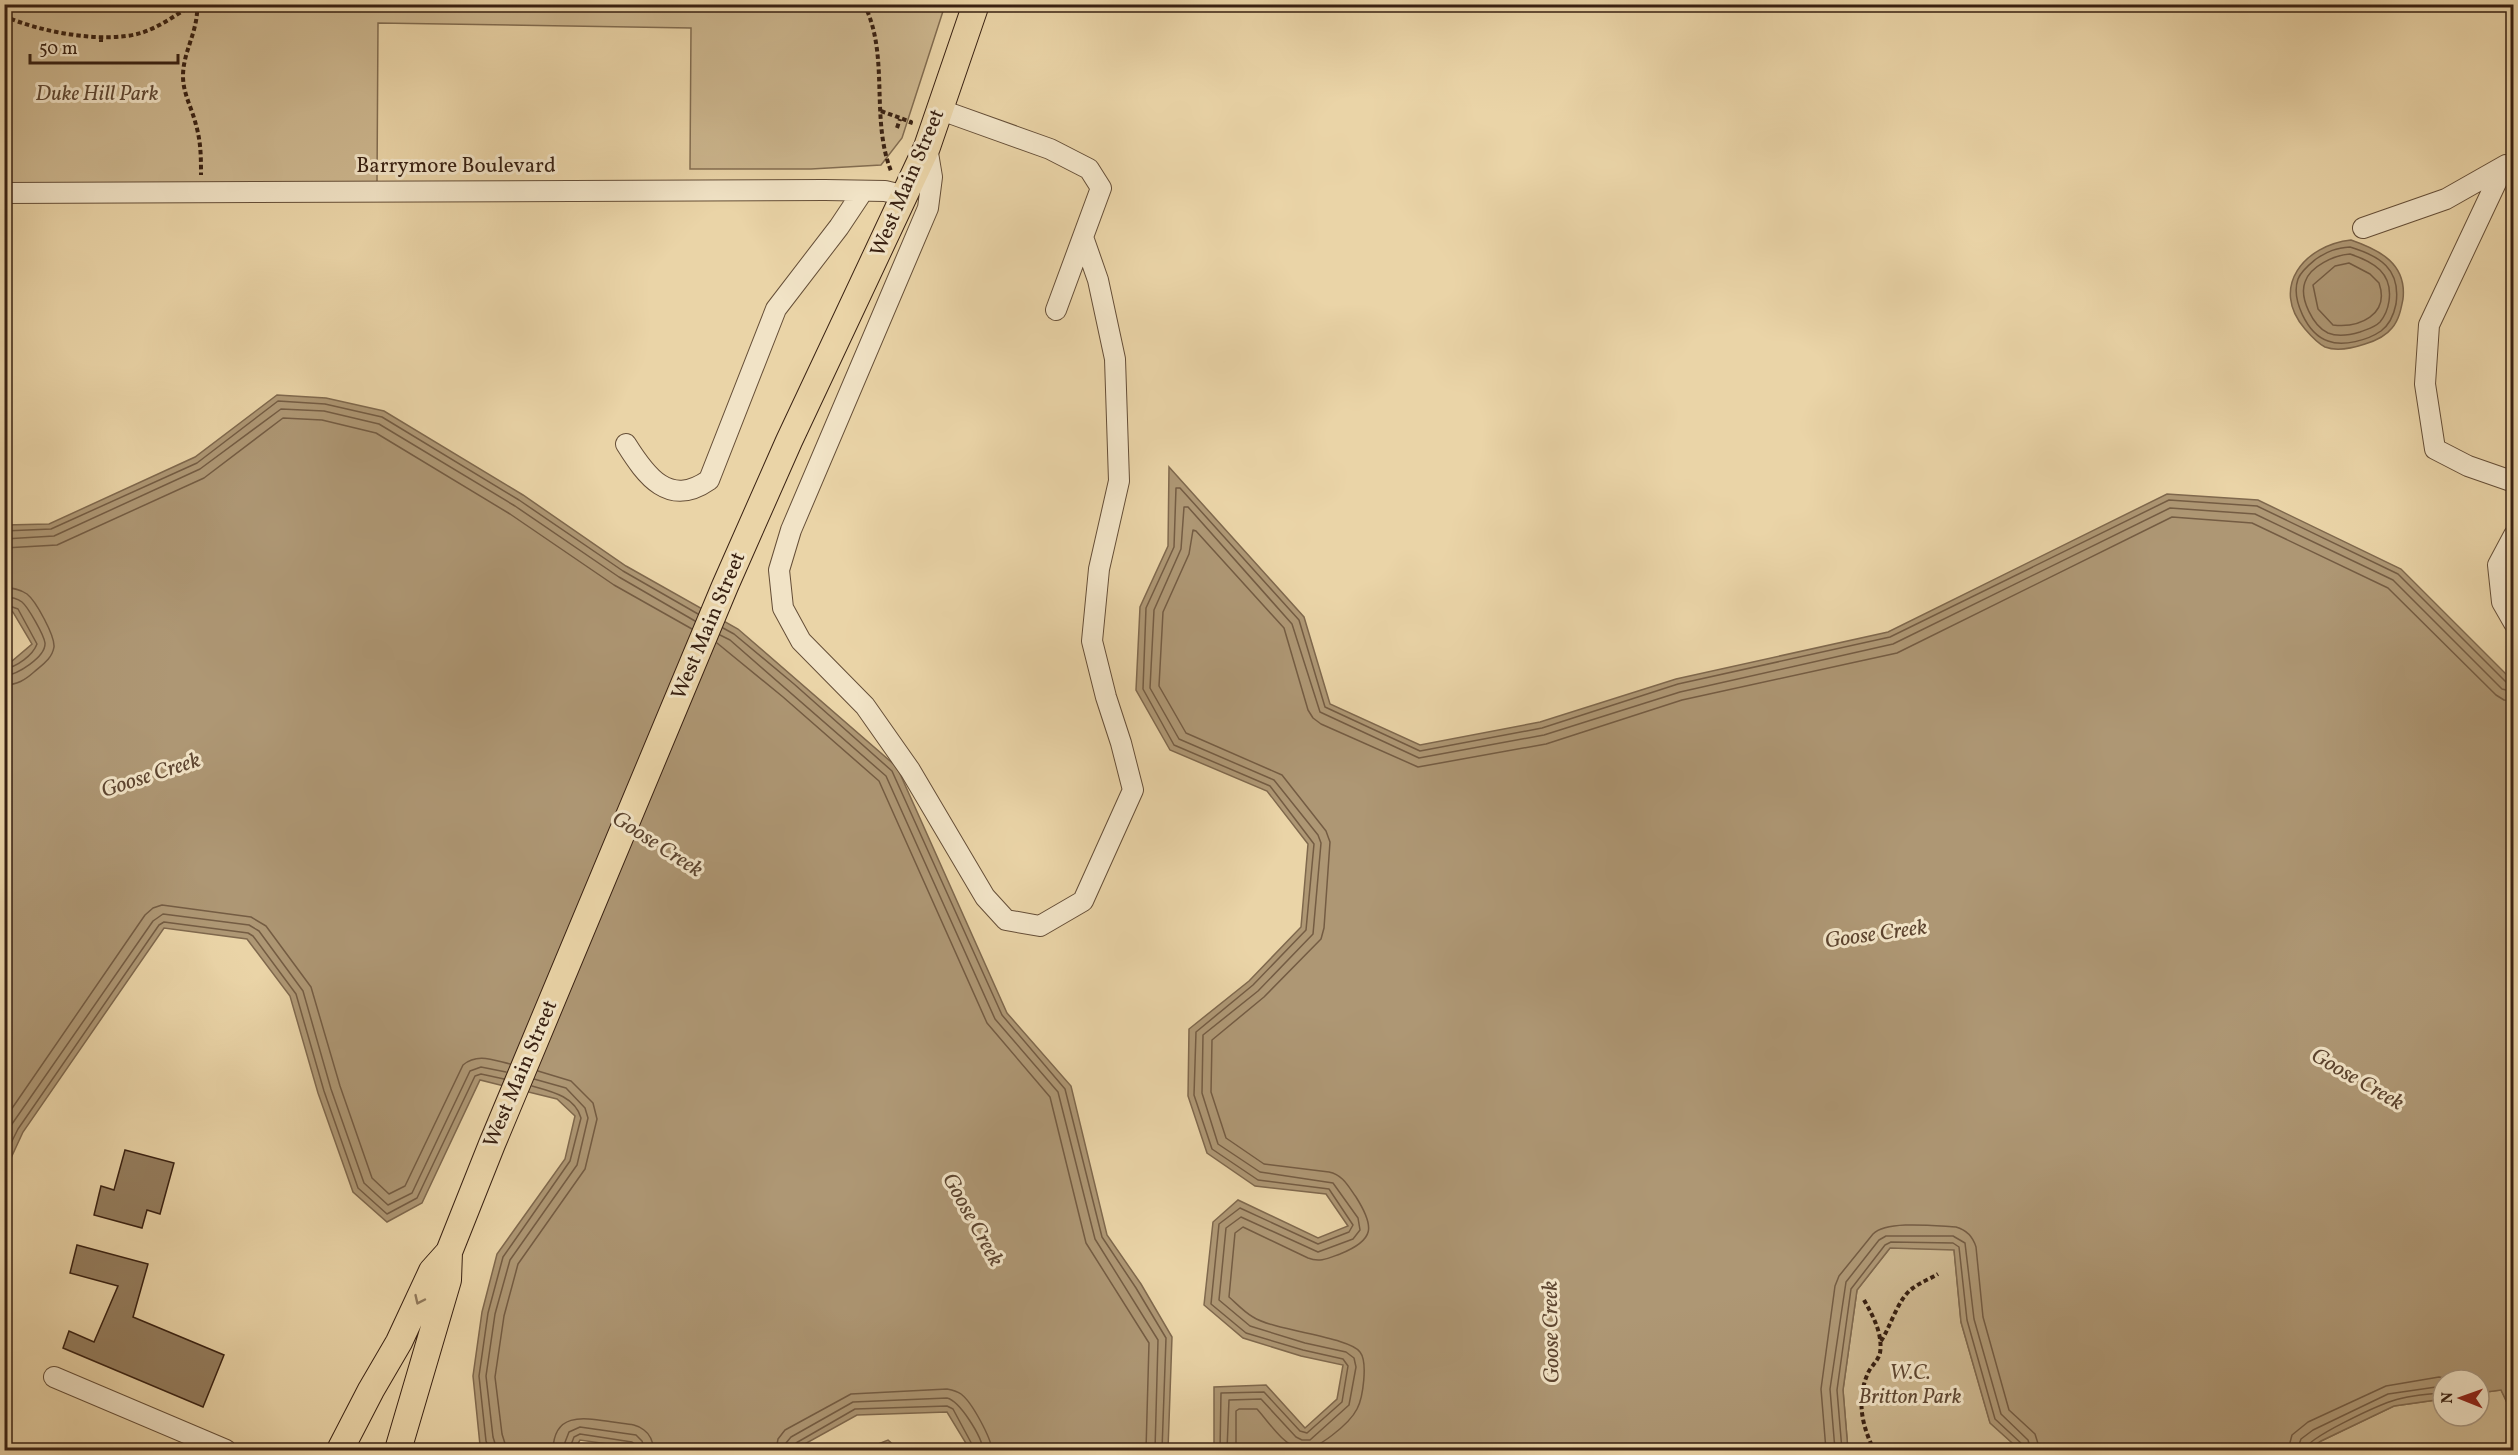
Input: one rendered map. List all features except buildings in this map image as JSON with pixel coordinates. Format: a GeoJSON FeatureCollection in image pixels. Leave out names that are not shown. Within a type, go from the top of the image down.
{"type":"FeatureCollection","features":[{"type":"Feature","properties":{"kind":"main road","name":"West Main Street"},"geometry":{"type":"LineString","coordinates":[[398,1450],[421,1380],[448,1280],[450,1252],[492,1144],[725,586],[789,441],[906,196],[917,140],[941,110],[976,4]]}},
{"type":"Feature","properties":{"kind":"main road","name":"West Main Street"},"geometry":{"type":"LineString","coordinates":[[340,1450],[399,1342],[432,1270],[450,1252]]}},
{"type":"Feature","properties":{"kind":"main road"},"geometry":{"type":"LineString","coordinates":[[418,1450],[421,1380]]}},
{"type":"Feature","properties":{"kind":"street"},"geometry":{"type":"LineString","coordinates":[[941,110],[1050,149],[1089,169],[1101,188],[1056,310]]}},
{"type":"Feature","properties":{"kind":"street"},"geometry":{"type":"LineString","coordinates":[[917,140],[932,177],[928,208],[791,530],[779,570],[783,608],[801,641],[865,706],[910,770],[985,897],[1006,920],[1040,926],[1083,901],[1133,790],[1092,640],[1099,568],[1119,481],[1116,360],[1098,280],[1083,237]]}},
{"type":"Feature","properties":{"kind":"street"},"geometry":{"type":"LineString","coordinates":[[2363,228],[2446,199],[2509,163]]}},
{"type":"Feature","properties":{"kind":"street"},"geometry":{"type":"LineString","coordinates":[[2509,163],[2429,325],[2425,384],[2435,449],[2468,466],[2514,482]]}},
{"type":"Feature","properties":{"kind":"street"},"geometry":{"type":"LineString","coordinates":[[626,444],[645,473],[663,487],[695,490],[709,480],[776,309],[839,227],[863,191]]}},
{"type":"Feature","properties":{"kind":"street","name":"Barrymore Boulevard"},"geometry":{"type":"LineString","coordinates":[[4,193],[885,191],[906,196]]}},
{"type":"Feature","properties":{"kind":"street"},"geometry":{"type":"LineString","coordinates":[[2514,535],[2498,565],[2502,602],[2514,623]]}},
{"type":"Feature","properties":{"kind":"street"},"geometry":{"type":"LineString","coordinates":[[54,1377],[226,1450]]}},
{"type":"Feature","properties":{"kind":"path"},"geometry":{"type":"LineString","coordinates":[[4,16],[42,29],[101,36],[140,33],[196,4],[198,20],[183,75],[186,100],[196,124],[202,148],[201,191]]}},
{"type":"Feature","properties":{"kind":"path"},"geometry":{"type":"LineString","coordinates":[[864,4],[874,31],[883,140],[891,172]]}},
{"type":"Feature","properties":{"kind":"path"},"geometry":{"type":"LineString","coordinates":[[101,36],[101,42]]}},
{"type":"Feature","properties":{"kind":"path"},"geometry":{"type":"LineString","coordinates":[[881,111],[911,122],[917,140]]}},
{"type":"Feature","properties":{"kind":"path"},"geometry":{"type":"LineString","coordinates":[[897,128],[900,118]]}},
{"type":"Feature","properties":{"kind":"path"},"geometry":{"type":"LineString","coordinates":[[889,165],[896,157]]}},
{"type":"Feature","properties":{"kind":"path"},"geometry":{"type":"LineString","coordinates":[[1880,1341],[1891,1326],[1896,1310],[1911,1289],[1938,1274]]}},
{"type":"Feature","properties":{"kind":"path"},"geometry":{"type":"LineString","coordinates":[[1864,1300],[1875,1320],[1880,1341],[1880,1356],[1868,1373],[1860,1404],[1864,1430],[1874,1450]]}},
{"type":"Feature","properties":{"kind":"green space","name":"Duke Hill Park"},"geometry":{"type":"Polygon","coordinates":[[[4,5],[945,5],[902,138],[881,165],[811,169],[690,169],[691,28],[378,23],[377,184],[5,186],[4,5]]]}},
{"type":"Feature","properties":{"kind":"green space","name":"W.C. Britton Park"},"geometry":{"type":"Polygon","coordinates":[[[1890,1248],[1954,1249],[1961,1322],[1990,1422],[2020,1450],[1848,1450],[1843,1390],[1857,1290],[1890,1248]]]}},
{"type":"Feature","properties":{"kind":"green space"},"geometry":{"type":"Polygon","coordinates":[[[2501,1390],[2513,1415],[2513,1450],[2308,1450],[2321,1441],[2394,1406],[2431,1401],[2431,1428],[2491,1428],[2491,1391],[2501,1390]]]}},
{"type":"Feature","properties":{"kind":"water"},"geometry":{"type":"Polygon","coordinates":[[[2351,240],[2372,249],[2389,260],[2401,276],[2403,299],[2396,322],[2383,336],[2372,342],[2350,348],[2325,347],[2305,329],[2295,313],[2291,298],[2292,284],[2297,271],[2319,250],[2351,240]]]}},
{"type":"Feature","properties":{"kind":"water","name":"Goose Creek"},"geometry":{"type":"Polygon","coordinates":[[[277,395],[326,398],[384,411],[523,495],[626,566],[738,629],[897,767],[1007,1013],[1071,1086],[1107,1235],[1141,1284],[1172,1337],[1168,1450],[970,1450],[947,1412],[857,1415],[794,1450],[650,1450],[580,1440],[574,1450],[486,1450],[480,1445],[473,1376],[482,1312],[497,1254],[565,1159],[575,1116],[557,1099],[480,1080],[422,1203],[387,1222],[353,1192],[318,1093],[290,996],[247,939],[164,928],[23,1132],[5,1171],[5,663],[12,661],[32,644],[13,612],[5,609],[5,525],[49,524],[195,457],[277,395]]]}},
{"type":"Feature","properties":{"kind":"water","name":"Goose Creek"},"geometry":{"type":"Polygon","coordinates":[[[1169,467],[1304,617],[1330,704],[1420,745],[1540,722],[1676,679],[1888,632],[2167,494],[2258,500],[2401,569],[2513,681],[2513,1415],[2501,1390],[2491,1391],[2491,1368],[2431,1368],[2431,1401],[2394,1406],[2321,1441],[2308,1450],[2020,1450],[1990,1423],[1961,1322],[1954,1250],[1890,1248],[1857,1290],[1843,1390],[1848,1450],[1214,1450],[1214,1387],[1266,1385],[1305,1428],[1337,1399],[1343,1365],[1301,1356],[1243,1338],[1204,1305],[1213,1222],[1238,1200],[1318,1238],[1348,1226],[1326,1194],[1255,1186],[1207,1153],[1188,1096],[1189,1029],[1249,981],[1301,927],[1308,844],[1267,791],[1170,750],[1136,690],[1140,607],[1168,546],[1169,467]]]}},
{"type":"Feature","properties":{"kind":"water"},"geometry":{"type":"Polygon","coordinates":[[[888,1440],[899,1450],[863,1450],[888,1440]]]}}]}
